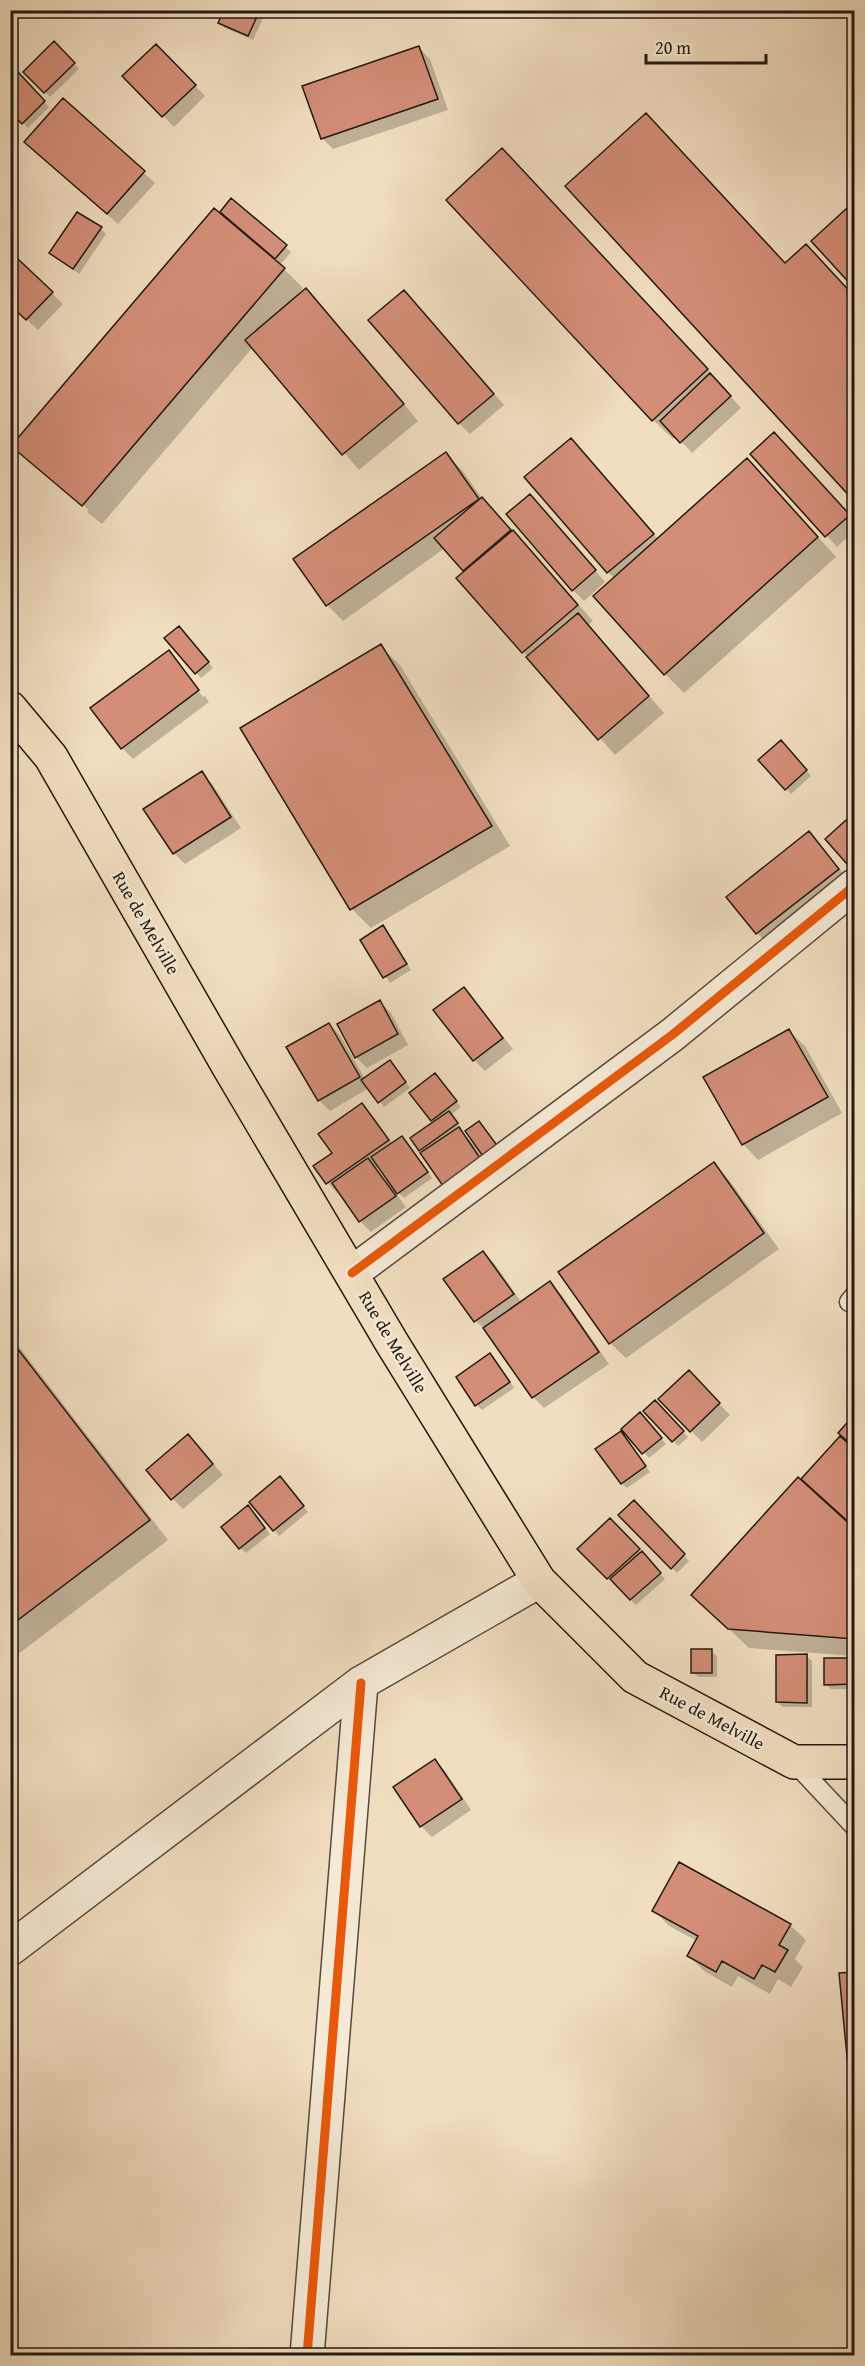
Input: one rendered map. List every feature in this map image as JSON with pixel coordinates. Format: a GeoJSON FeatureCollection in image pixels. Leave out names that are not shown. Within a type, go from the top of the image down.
{"type":"FeatureCollection","features":[{"type":"Feature","properties":{"kind":"main road","name":"Rue de Melville"},"geometry":{"type":"LineString","coordinates":[[10,708],[51,757],[229,1067],[398,1353],[539,1581],[635,1677],[794,1762]]}},
{"type":"Feature","properties":{"kind":"main road"},"geometry":{"type":"LineString","coordinates":[[794,1762],[855,1762]]}},
{"type":"Feature","properties":{"kind":"street"},"geometry":{"type":"LineString","coordinates":[[352,1273],[672,1035],[855,886]]}},
{"type":"Feature","properties":{"kind":"street"},"geometry":{"type":"LineString","coordinates":[[10,1949],[360,1683],[539,1581]]}},
{"type":"Feature","properties":{"kind":"street"},"geometry":{"type":"LineString","coordinates":[[307,2355],[360,1683]]}},
{"type":"Feature","properties":{"kind":"lane"},"geometry":{"type":"LineString","coordinates":[[794,1762],[855,1826]]}},
{"type":"Feature","properties":{"kind":"building"},"geometry":{"type":"Polygon","coordinates":[[[224,10],[260,10],[248,36],[218,23],[224,10]]]}},
{"type":"Feature","properties":{"kind":"building"},"geometry":{"type":"Polygon","coordinates":[[[54,41],[75,63],[44,93],[23,72],[54,41]]]}},
{"type":"Feature","properties":{"kind":"building"},"geometry":{"type":"Polygon","coordinates":[[[156,44],[196,85],[162,117],[122,76],[156,44]]]}},
{"type":"Feature","properties":{"kind":"building"},"geometry":{"type":"Polygon","coordinates":[[[419,46],[438,99],[321,139],[302,86],[419,46]]]}},
{"type":"Feature","properties":{"kind":"building"},"geometry":{"type":"Polygon","coordinates":[[[18,72],[45,101],[22,124],[10,112],[10,79],[18,72]]]}},
{"type":"Feature","properties":{"kind":"building"},"geometry":{"type":"Polygon","coordinates":[[[63,98],[145,171],[107,214],[24,142],[63,98]]]}},
{"type":"Feature","properties":{"kind":"building"},"geometry":{"type":"Polygon","coordinates":[[[646,113],[785,263],[806,244],[854,296],[854,501],[565,186],[646,113]]]}},
{"type":"Feature","properties":{"kind":"building"},"geometry":{"type":"Polygon","coordinates":[[[502,148],[708,369],[652,421],[446,200],[502,148]]]}},
{"type":"Feature","properties":{"kind":"building"},"geometry":{"type":"Polygon","coordinates":[[[231,198],[287,245],[275,259],[220,212],[231,198]]]}},
{"type":"Feature","properties":{"kind":"building"},"geometry":{"type":"Polygon","coordinates":[[[214,208],[285,268],[82,506],[11,446],[214,208]]]}},
{"type":"Feature","properties":{"kind":"building"},"geometry":{"type":"Polygon","coordinates":[[[847,208],[854,216],[854,288],[811,241],[847,208]]]}},
{"type":"Feature","properties":{"kind":"building"},"geometry":{"type":"Polygon","coordinates":[[[77,212],[102,227],[73,269],[49,253],[77,212]]]}},
{"type":"Feature","properties":{"kind":"building"},"geometry":{"type":"Polygon","coordinates":[[[18,259],[53,292],[26,320],[10,305],[10,267],[18,259]]]}},
{"type":"Feature","properties":{"kind":"building"},"geometry":{"type":"Polygon","coordinates":[[[306,288],[404,404],[342,455],[245,340],[306,288]]]}},
{"type":"Feature","properties":{"kind":"building"},"geometry":{"type":"Polygon","coordinates":[[[404,290],[494,394],[458,424],[368,320],[404,290]]]}},
{"type":"Feature","properties":{"kind":"building"},"geometry":{"type":"Polygon","coordinates":[[[710,373],[731,396],[680,443],[660,421],[710,373]]]}},
{"type":"Feature","properties":{"kind":"building"},"geometry":{"type":"Polygon","coordinates":[[[774,432],[850,515],[825,537],[750,454],[774,432]]]}},
{"type":"Feature","properties":{"kind":"building"},"geometry":{"type":"Polygon","coordinates":[[[571,438],[654,534],[607,573],[524,477],[571,438]]]}},
{"type":"Feature","properties":{"kind":"building"},"geometry":{"type":"Polygon","coordinates":[[[446,452],[479,499],[326,606],[293,559],[446,452]]]}},
{"type":"Feature","properties":{"kind":"building"},"geometry":{"type":"Polygon","coordinates":[[[747,458],[818,537],[664,675],[593,596],[747,458]]]}},
{"type":"Feature","properties":{"kind":"building"},"geometry":{"type":"Polygon","coordinates":[[[530,494],[596,570],[572,591],[506,514],[530,494]]]}},
{"type":"Feature","properties":{"kind":"building"},"geometry":{"type":"Polygon","coordinates":[[[482,497],[511,530],[463,571],[434,538],[482,497]]]}},
{"type":"Feature","properties":{"kind":"building"},"geometry":{"type":"Polygon","coordinates":[[[513,530],[578,605],[522,653],[456,578],[513,530]]]}},
{"type":"Feature","properties":{"kind":"building"},"geometry":{"type":"Polygon","coordinates":[[[578,613],[649,696],[598,740],[526,657],[578,613]]]}},
{"type":"Feature","properties":{"kind":"building"},"geometry":{"type":"Polygon","coordinates":[[[179,626],[209,662],[195,674],[164,638],[179,626]]]}},
{"type":"Feature","properties":{"kind":"building"},"geometry":{"type":"Polygon","coordinates":[[[381,644],[492,826],[350,910],[240,728],[381,644]]]}},
{"type":"Feature","properties":{"kind":"building"},"geometry":{"type":"Polygon","coordinates":[[[169,650],[199,690],[121,749],[90,708],[169,650]]]}},
{"type":"Feature","properties":{"kind":"building"},"geometry":{"type":"Polygon","coordinates":[[[781,740],[807,770],[785,790],[758,760],[781,740]]]}},
{"type":"Feature","properties":{"kind":"building"},"geometry":{"type":"Polygon","coordinates":[[[202,771],[231,817],[173,854],[143,809],[202,771]]]}},
{"type":"Feature","properties":{"kind":"building"},"geometry":{"type":"Polygon","coordinates":[[[854,813],[854,872],[825,839],[854,813]]]}},
{"type":"Feature","properties":{"kind":"building"},"geometry":{"type":"Polygon","coordinates":[[[809,831],[839,869],[756,934],[726,897],[809,831]]]}},
{"type":"Feature","properties":{"kind":"building"},"geometry":{"type":"Polygon","coordinates":[[[383,925],[407,964],[383,978],[360,940],[383,925]]]}},
{"type":"Feature","properties":{"kind":"building"},"geometry":{"type":"Polygon","coordinates":[[[464,987],[503,1038],[473,1061],[433,1010],[464,987]]]}},
{"type":"Feature","properties":{"kind":"building"},"geometry":{"type":"Polygon","coordinates":[[[380,1000],[398,1034],[355,1058],[337,1024],[380,1000]]]}},
{"type":"Feature","properties":{"kind":"building"},"geometry":{"type":"Polygon","coordinates":[[[329,1023],[360,1077],[318,1101],[286,1047],[329,1023]]]}},
{"type":"Feature","properties":{"kind":"building"},"geometry":{"type":"Polygon","coordinates":[[[789,1029],[828,1097],[742,1145],[703,1077],[789,1029]]]}},
{"type":"Feature","properties":{"kind":"building"},"geometry":{"type":"Polygon","coordinates":[[[390,1060],[406,1082],[378,1103],[361,1080],[390,1060]]]}},
{"type":"Feature","properties":{"kind":"building"},"geometry":{"type":"Polygon","coordinates":[[[435,1073],[457,1101],[431,1121],[409,1093],[435,1073]]]}},
{"type":"Feature","properties":{"kind":"building"},"geometry":{"type":"Polygon","coordinates":[[[362,1103],[389,1140],[326,1184],[313,1166],[332,1153],[318,1134],[362,1103]]]}},
{"type":"Feature","properties":{"kind":"building"},"geometry":{"type":"Polygon","coordinates":[[[449,1111],[458,1123],[419,1151],[410,1138],[449,1111]]]}},
{"type":"Feature","properties":{"kind":"building"},"geometry":{"type":"Polygon","coordinates":[[[479,1121],[499,1148],[485,1159],[465,1131],[479,1121]]]}},
{"type":"Feature","properties":{"kind":"building"},"geometry":{"type":"Polygon","coordinates":[[[459,1127],[486,1167],[448,1193],[420,1153],[459,1127]]]}},
{"type":"Feature","properties":{"kind":"building"},"geometry":{"type":"Polygon","coordinates":[[[402,1136],[428,1172],[397,1194],[371,1157],[402,1136]]]}},
{"type":"Feature","properties":{"kind":"building"},"geometry":{"type":"Polygon","coordinates":[[[368,1158],[396,1196],[359,1222],[332,1183],[368,1158]]]}},
{"type":"Feature","properties":{"kind":"building"},"geometry":{"type":"Polygon","coordinates":[[[714,1162],[764,1233],[609,1344],[558,1272],[714,1162]]]}},
{"type":"Feature","properties":{"kind":"building"},"geometry":{"type":"Polygon","coordinates":[[[483,1251],[514,1294],[474,1322],[443,1279],[483,1251]]]}},
{"type":"Feature","properties":{"kind":"building"},"geometry":{"type":"Polygon","coordinates":[[[550,1281],[599,1352],[532,1398],[483,1328],[550,1281]]]}},
{"type":"Feature","properties":{"kind":"building"},"geometry":{"type":"Polygon","coordinates":[[[10,1339],[150,1520],[10,1626],[10,1339]]]}},
{"type":"Feature","properties":{"kind":"building"},"geometry":{"type":"Polygon","coordinates":[[[490,1353],[510,1382],[475,1406],[456,1377],[490,1353]]]}},
{"type":"Feature","properties":{"kind":"building"},"geometry":{"type":"Polygon","coordinates":[[[689,1370],[720,1403],[690,1432],[658,1399],[689,1370]]]}},
{"type":"Feature","properties":{"kind":"building"},"geometry":{"type":"Polygon","coordinates":[[[655,1400],[684,1431],[672,1442],[643,1411],[655,1400]]]}},
{"type":"Feature","properties":{"kind":"building"},"geometry":{"type":"Polygon","coordinates":[[[640,1412],[662,1438],[642,1454],[621,1429],[640,1412]]]}},
{"type":"Feature","properties":{"kind":"building"},"geometry":{"type":"Polygon","coordinates":[[[854,1415],[854,1447],[838,1433],[854,1415]]]}},
{"type":"Feature","properties":{"kind":"building"},"geometry":{"type":"Polygon","coordinates":[[[621,1431],[646,1466],[621,1484],[595,1449],[621,1431]]]}},
{"type":"Feature","properties":{"kind":"building"},"geometry":{"type":"Polygon","coordinates":[[[188,1434],[213,1464],[171,1500],[146,1470],[188,1434]]]}},
{"type":"Feature","properties":{"kind":"building"},"geometry":{"type":"Polygon","coordinates":[[[840,1436],[854,1449],[854,1527],[801,1479],[840,1436]]]}},
{"type":"Feature","properties":{"kind":"building"},"geometry":{"type":"Polygon","coordinates":[[[280,1476],[304,1506],[273,1531],[249,1502],[280,1476]]]}},
{"type":"Feature","properties":{"kind":"building"},"geometry":{"type":"Polygon","coordinates":[[[798,1477],[854,1528],[854,1639],[728,1629],[691,1595],[798,1477]]]}},
{"type":"Feature","properties":{"kind":"building"},"geometry":{"type":"Polygon","coordinates":[[[634,1500],[685,1554],[671,1569],[618,1515],[634,1500]]]}},
{"type":"Feature","properties":{"kind":"building"},"geometry":{"type":"Polygon","coordinates":[[[248,1505],[265,1528],[239,1549],[221,1527],[248,1505]]]}},
{"type":"Feature","properties":{"kind":"building"},"geometry":{"type":"Polygon","coordinates":[[[610,1518],[640,1549],[607,1579],[577,1549],[610,1518]]]}},
{"type":"Feature","properties":{"kind":"building"},"geometry":{"type":"Polygon","coordinates":[[[642,1551],[661,1573],[630,1600],[610,1579],[642,1551]]]}},
{"type":"Feature","properties":{"kind":"building"},"geometry":{"type":"Polygon","coordinates":[[[691,1649],[712,1649],[712,1673],[691,1673],[691,1649]]]}},
{"type":"Feature","properties":{"kind":"building"},"geometry":{"type":"Polygon","coordinates":[[[807,1654],[807,1703],[776,1702],[776,1655],[807,1654]]]}},
{"type":"Feature","properties":{"kind":"building"},"geometry":{"type":"Polygon","coordinates":[[[824,1658],[854,1658],[854,1684],[824,1685],[824,1658]]]}},
{"type":"Feature","properties":{"kind":"building"},"geometry":{"type":"Polygon","coordinates":[[[435,1759],[462,1799],[420,1827],[393,1787],[435,1759]]]}},
{"type":"Feature","properties":{"kind":"building"},"geometry":{"type":"Polygon","coordinates":[[[679,1862],[791,1924],[779,1945],[788,1950],[775,1972],[762,1965],[754,1979],[722,1961],[716,1972],[687,1956],[698,1936],[652,1911],[679,1862]]]}},
{"type":"Feature","properties":{"kind":"building"},"geometry":{"type":"Polygon","coordinates":[[[854,1972],[854,2130],[839,1973],[854,1972]]]}},
{"type":"Feature","properties":{"kind":"cycle path"},"geometry":{"type":"LineString","coordinates":[[352,1273],[672,1035],[854,886]]}},
{"type":"Feature","properties":{"kind":"cycle path"},"geometry":{"type":"LineString","coordinates":[[307,2356],[361,1683]]}}]}
